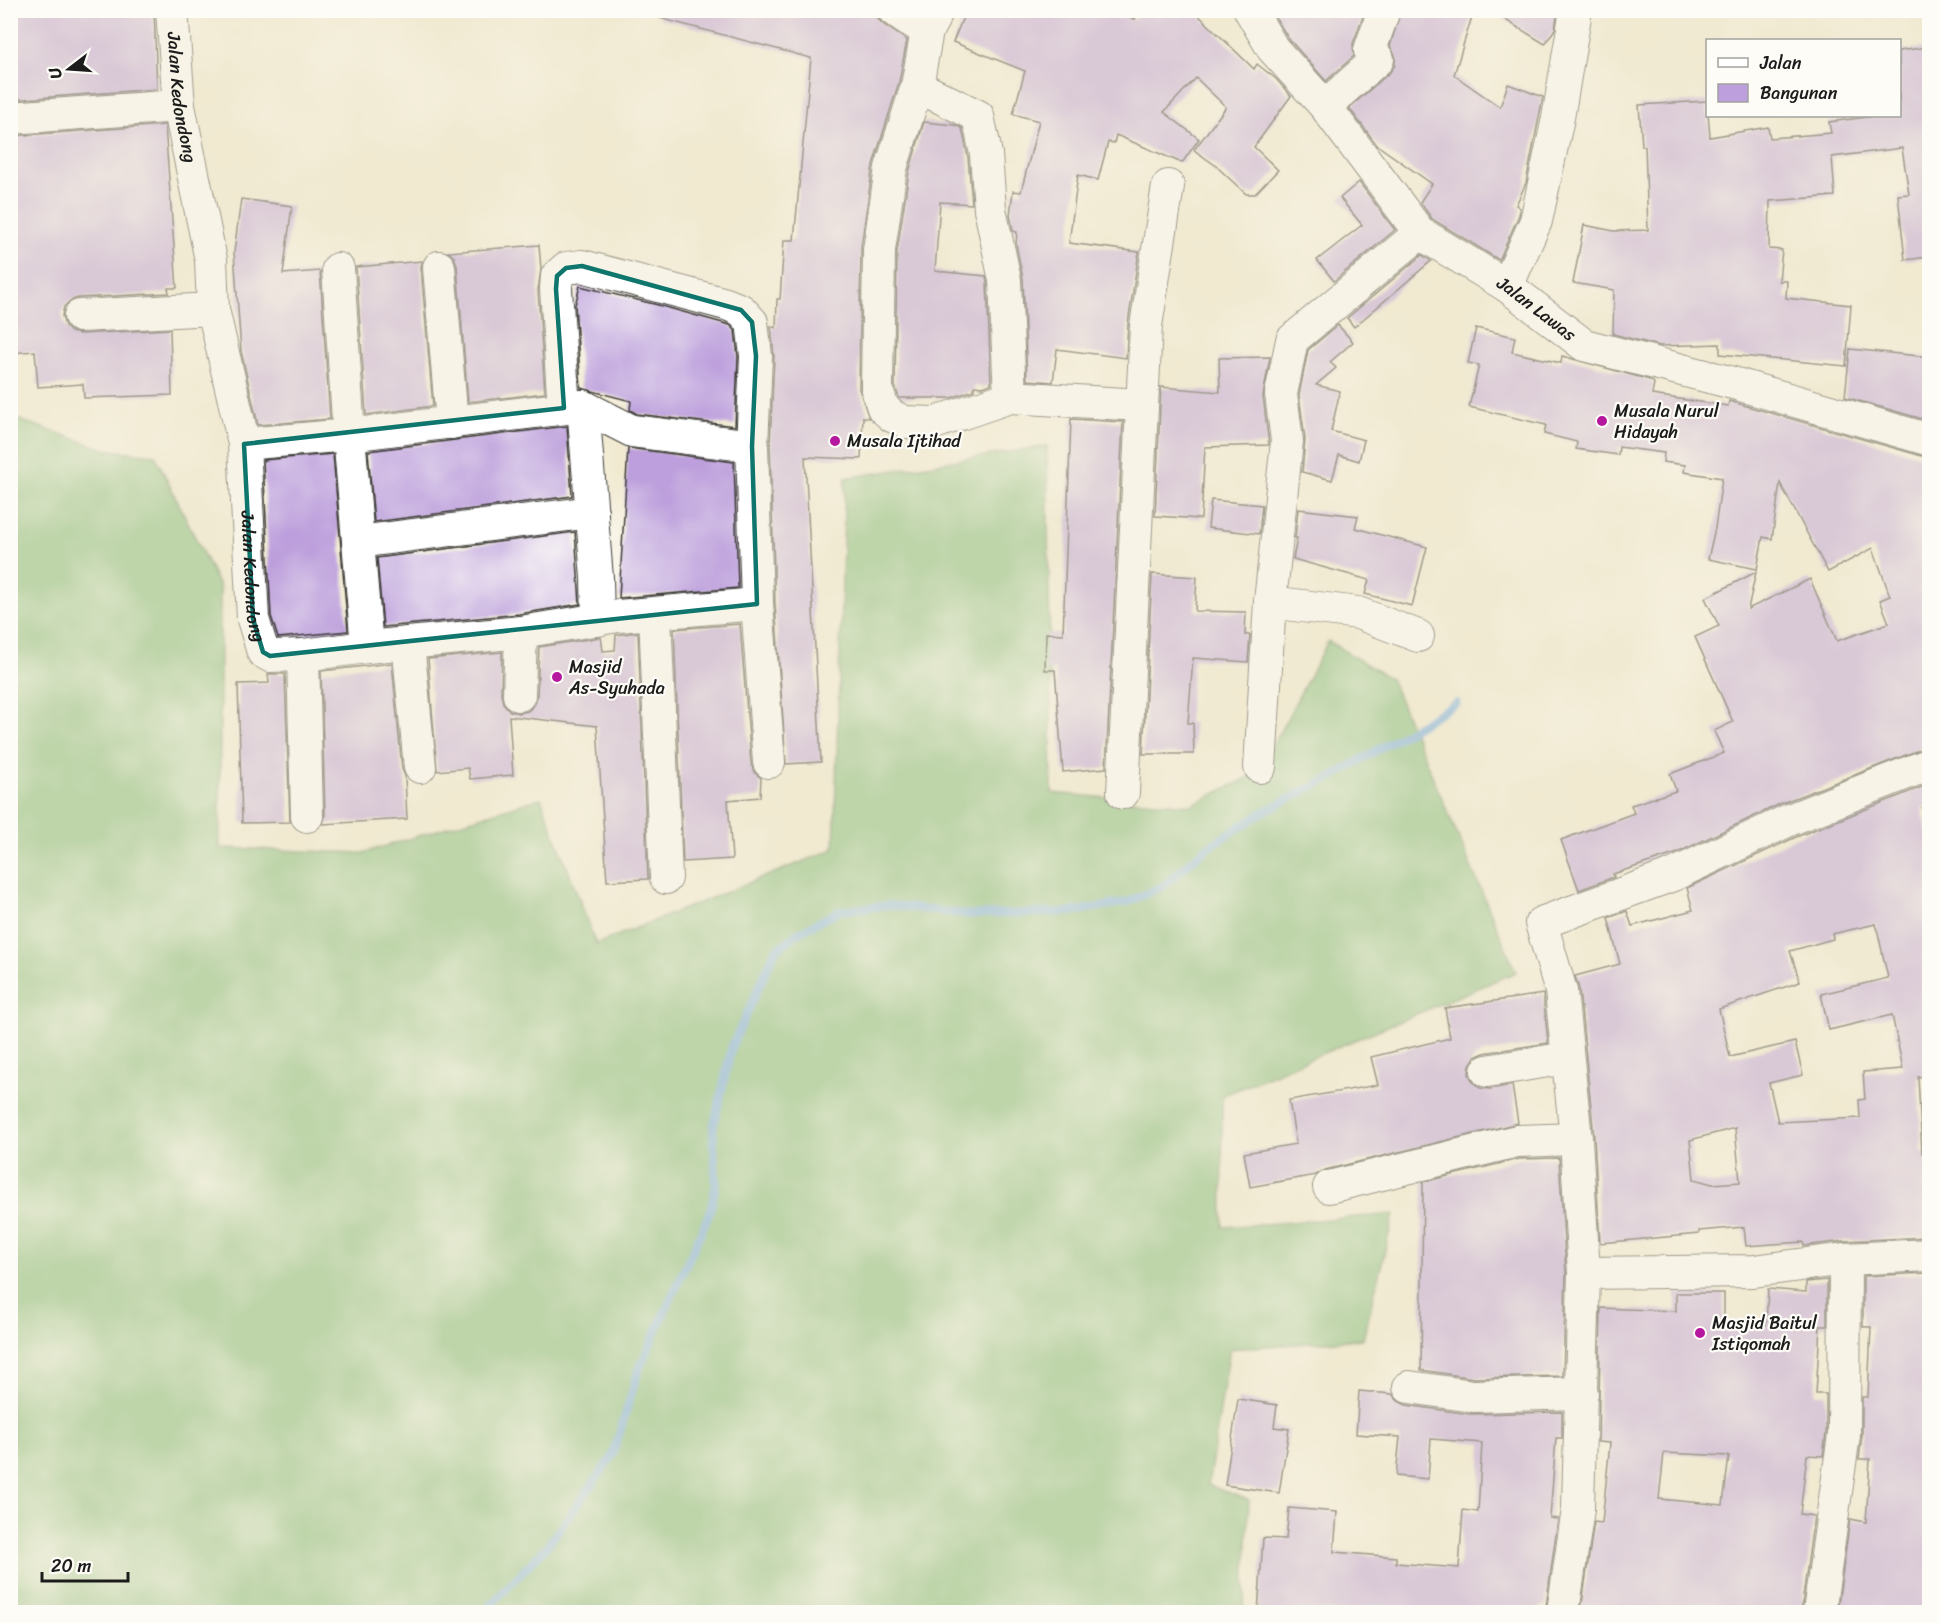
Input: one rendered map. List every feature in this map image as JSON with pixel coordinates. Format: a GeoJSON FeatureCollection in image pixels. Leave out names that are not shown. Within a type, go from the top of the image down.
{"type":"FeatureCollection","features":[{"type":"Feature","properties":{"kind":"street","name":"Jalan Kedondong"},"geometry":{"type":"LineString","coordinates":[[172,10],[179,106],[211,260],[213,309],[243,444],[253,619],[263,652],[270,656],[303,655],[521,632],[598,620],[757,604]]}},
{"type":"Feature","properties":{"kind":"street"},"geometry":{"type":"LineString","coordinates":[[894,10],[933,21],[917,86],[891,168],[879,250],[877,389],[883,408],[892,416],[905,422],[934,423],[1010,397],[1141,405]]}},
{"type":"Feature","properties":{"kind":"street","name":"Jalan Lawas"},"geometry":{"type":"LineString","coordinates":[[1251,10],[1273,49],[1326,106],[1420,233],[1507,286],[1584,345],[1733,382],[1929,440]]}},
{"type":"Feature","properties":{"kind":"street"},"geometry":{"type":"LineString","coordinates":[[1326,106],[1378,59],[1370,50],[1384,10]]}},
{"type":"Feature","properties":{"kind":"street"},"geometry":{"type":"LineString","coordinates":[[1507,286],[1536,220],[1558,118],[1576,10]]}},
{"type":"Feature","properties":{"kind":"street"},"geometry":{"type":"LineString","coordinates":[[917,86],[978,116],[986,154],[990,209],[1005,280],[1010,397]]}},
{"type":"Feature","properties":{"kind":"street"},"geometry":{"type":"LineString","coordinates":[[10,118],[179,106]]}},
{"type":"Feature","properties":{"kind":"street"},"geometry":{"type":"LineString","coordinates":[[1123,793],[1146,326],[1168,186]]}},
{"type":"Feature","properties":{"kind":"street"},"geometry":{"type":"LineString","coordinates":[[1260,767],[1270,602],[1287,441],[1281,394],[1292,340],[1420,233]]}},
{"type":"Feature","properties":{"kind":"street"},"geometry":{"type":"LineString","coordinates":[[598,620],[592,512],[573,407],[556,290],[557,276],[566,268],[582,266],[741,310],[752,322],[756,357],[752,446],[757,604],[770,762]]}},
{"type":"Feature","properties":{"kind":"street"},"geometry":{"type":"LineString","coordinates":[[439,267],[452,423]]}},
{"type":"Feature","properties":{"kind":"street"},"geometry":{"type":"LineString","coordinates":[[338,269],[367,647]]}},
{"type":"Feature","properties":{"kind":"street"},"geometry":{"type":"LineString","coordinates":[[80,316],[213,309]]}},
{"type":"Feature","properties":{"kind":"street"},"geometry":{"type":"LineString","coordinates":[[243,444],[349,435],[573,407],[632,431],[752,446]]}},
{"type":"Feature","properties":{"kind":"street"},"geometry":{"type":"LineString","coordinates":[[358,542],[592,512]]}},
{"type":"Feature","properties":{"kind":"street"},"geometry":{"type":"LineString","coordinates":[[1270,602],[1358,613],[1418,636]]}},
{"type":"Feature","properties":{"kind":"street"},"geometry":{"type":"LineString","coordinates":[[655,614],[666,878]]}},
{"type":"Feature","properties":{"kind":"street"},"geometry":{"type":"LineString","coordinates":[[519,695],[521,632]]}},
{"type":"Feature","properties":{"kind":"street"},"geometry":{"type":"LineString","coordinates":[[408,644],[420,767]]}},
{"type":"Feature","properties":{"kind":"street"},"geometry":{"type":"LineString","coordinates":[[303,655],[307,816]]}},
{"type":"Feature","properties":{"kind":"street"},"geometry":{"type":"LineString","coordinates":[[1563,1612],[1578,1509],[1584,1272],[1576,1139],[1561,991],[1541,923],[1673,875],[1789,820],[1929,764]]}},
{"type":"Feature","properties":{"kind":"street"},"geometry":{"type":"LineString","coordinates":[[1487,1071],[1567,1058]]}},
{"type":"Feature","properties":{"kind":"street"},"geometry":{"type":"LineString","coordinates":[[1329,1187],[1517,1141],[1576,1139]]}},
{"type":"Feature","properties":{"kind":"street"},"geometry":{"type":"LineString","coordinates":[[1584,1272],[1754,1272],[1845,1259],[1929,1255]]}},
{"type":"Feature","properties":{"kind":"street"},"geometry":{"type":"LineString","coordinates":[[1819,1612],[1844,1435],[1845,1259]]}},
{"type":"Feature","properties":{"kind":"street"},"geometry":{"type":"LineString","coordinates":[[1409,1387],[1473,1396],[1582,1393]]}},
{"type":"Feature","properties":{"kind":"highlighted area"},"geometry":{"type":"Polygon","coordinates":[[[582,266],[741,310],[752,322],[756,356],[752,446],[757,604],[270,656],[263,652],[253,619],[244,444],[564,408],[556,289],[557,276],[566,268],[582,266]]]}},
{"type":"Feature","properties":{"kind":"green space"},"geometry":{"type":"Polygon","coordinates":[[[11,417],[104,449],[155,455],[220,588],[220,848],[363,853],[541,798],[596,944],[834,849],[845,478],[1047,446],[1052,793],[1191,805],[1258,773],[1328,641],[1391,679],[1516,972],[1222,1096],[1223,1227],[1394,1214],[1363,1339],[1230,1349],[1208,1485],[1249,1500],[1244,1612],[11,1612],[11,417]]]}},
{"type":"Feature","properties":{"kind":"building"},"geometry":{"type":"Polygon","coordinates":[[[10,10],[154,10],[157,89],[10,100],[10,10]]]}},
{"type":"Feature","properties":{"kind":"building"},"geometry":{"type":"Polygon","coordinates":[[[660,10],[876,10],[878,19],[884,25],[907,40],[899,82],[873,165],[861,247],[859,389],[869,418],[863,417],[861,459],[805,457],[821,762],[786,764],[775,603],[770,446],[774,357],[771,326],[776,328],[784,240],[794,240],[811,58],[659,18],[660,10]]]}},
{"type":"Feature","properties":{"kind":"building"},"geometry":{"type":"Polygon","coordinates":[[[966,10],[1106,10],[1135,19],[1140,10],[1193,10],[1254,69],[1257,64],[1276,79],[1291,96],[1254,147],[1278,170],[1255,194],[1246,194],[1215,165],[1194,150],[1226,107],[1196,78],[1164,112],[1199,139],[1182,163],[1116,135],[1114,143],[1108,142],[1098,180],[1078,175],[1069,243],[1139,252],[1128,323],[1126,358],[1057,349],[1053,382],[1027,380],[1023,279],[1016,244],[1017,232],[1013,231],[1010,215],[1013,191],[1021,192],[1039,121],[1013,114],[1025,71],[953,42],[966,10]]]}},
{"type":"Feature","properties":{"kind":"building"},"geometry":{"type":"Polygon","coordinates":[[[1271,10],[1365,10],[1353,44],[1354,56],[1326,81],[1288,38],[1271,10]]]}},
{"type":"Feature","properties":{"kind":"building"},"geometry":{"type":"Polygon","coordinates":[[[1401,10],[1474,10],[1454,75],[1500,107],[1508,84],[1543,97],[1526,183],[1516,205],[1520,208],[1519,215],[1499,260],[1432,219],[1420,202],[1432,184],[1377,145],[1349,108],[1395,65],[1395,55],[1390,46],[1401,10]]]}},
{"type":"Feature","properties":{"kind":"building"},"geometry":{"type":"Polygon","coordinates":[[[1489,10],[1558,10],[1555,29],[1545,44],[1489,10]]]}},
{"type":"Feature","properties":{"kind":"building"},"geometry":{"type":"Polygon","coordinates":[[[1929,47],[1929,257],[1905,260],[1898,195],[1909,194],[1902,148],[1832,157],[1835,196],[1770,201],[1769,249],[1782,250],[1779,281],[1787,281],[1786,298],[1851,305],[1846,366],[1720,354],[1720,344],[1660,346],[1613,334],[1614,290],[1573,283],[1584,225],[1614,231],[1648,230],[1645,146],[1642,146],[1639,105],[1706,101],[1710,137],[1768,127],[1770,138],[1831,133],[1829,122],[1867,117],[1901,117],[1901,51],[1929,47]]]}},
{"type":"Feature","properties":{"kind":"building"},"geometry":{"type":"Polygon","coordinates":[[[924,122],[955,125],[962,128],[968,157],[972,204],[940,202],[935,271],[986,276],[987,282],[991,384],[983,387],[974,386],[974,390],[951,398],[899,398],[895,386],[897,251],[909,172],[924,122]]]}},
{"type":"Feature","properties":{"kind":"building"},"geometry":{"type":"Polygon","coordinates":[[[165,125],[177,288],[168,288],[169,293],[78,298],[70,301],[64,307],[62,316],[65,326],[71,332],[80,334],[170,329],[172,395],[84,398],[83,384],[38,387],[35,351],[10,353],[10,136],[165,125]]]}},
{"type":"Feature","properties":{"kind":"building"},"geometry":{"type":"Polygon","coordinates":[[[1359,182],[1395,230],[1334,281],[1317,260],[1362,225],[1340,198],[1359,182]]]}},
{"type":"Feature","properties":{"kind":"building"},"geometry":{"type":"Polygon","coordinates":[[[241,199],[292,206],[283,274],[320,271],[330,419],[258,425],[241,351],[234,252],[241,199]]]}},
{"type":"Feature","properties":{"kind":"building"},"geometry":{"type":"Polygon","coordinates":[[[539,245],[541,269],[538,290],[545,393],[468,402],[457,266],[454,257],[448,252],[539,245]]]}},
{"type":"Feature","properties":{"kind":"building"},"geometry":{"type":"Polygon","coordinates":[[[1422,255],[1431,261],[1354,327],[1347,318],[1422,255]]]}},
{"type":"Feature","properties":{"kind":"building"},"geometry":{"type":"Polygon","coordinates":[[[422,261],[433,406],[366,415],[356,267],[422,261]]]}},
{"type":"Feature","properties":{"kind":"building"},"geometry":{"type":"Polygon","coordinates":[[[580,286],[730,325],[735,330],[738,357],[735,426],[637,414],[630,410],[631,401],[581,388],[575,305],[580,286]]]}},
{"type":"Feature","properties":{"kind":"building"},"geometry":{"type":"Polygon","coordinates":[[[1338,325],[1353,342],[1330,362],[1336,368],[1316,385],[1340,391],[1331,431],[1364,440],[1359,461],[1339,455],[1332,480],[1302,472],[1305,439],[1299,395],[1308,350],[1338,325]]]}},
{"type":"Feature","properties":{"kind":"building"},"geometry":{"type":"Polygon","coordinates":[[[1476,328],[1515,337],[1512,352],[1561,363],[1562,356],[1650,380],[1654,383],[1652,395],[1728,406],[1729,401],[1929,458],[1929,746],[1782,803],[1675,854],[1613,874],[1614,877],[1579,890],[1561,840],[1634,813],[1631,805],[1676,791],[1670,774],[1724,753],[1714,731],[1733,722],[1695,637],[1719,626],[1705,598],[1756,572],[1748,609],[1810,579],[1837,641],[1889,623],[1880,600],[1890,596],[1873,548],[1828,572],[1780,483],[1772,539],[1763,537],[1757,569],[1708,559],[1722,478],[1684,472],[1685,465],[1663,462],[1664,453],[1619,447],[1618,455],[1576,449],[1577,442],[1544,434],[1546,425],[1469,407],[1479,365],[1468,363],[1476,328]]]}},
{"type":"Feature","properties":{"kind":"building"},"geometry":{"type":"Polygon","coordinates":[[[1850,349],[1929,357],[1926,420],[1845,397],[1850,349]]]}},
{"type":"Feature","properties":{"kind":"building"},"geometry":{"type":"Polygon","coordinates":[[[1270,357],[1263,396],[1269,445],[1205,447],[1201,519],[1155,516],[1161,387],[1220,392],[1219,358],[1270,357]]]}},
{"type":"Feature","properties":{"kind":"building"},"geometry":{"type":"Polygon","coordinates":[[[1071,419],[1123,422],[1106,768],[1063,772],[1055,670],[1045,670],[1046,633],[1063,634],[1071,419]]]}},
{"type":"Feature","properties":{"kind":"building"},"geometry":{"type":"Polygon","coordinates":[[[567,426],[572,496],[374,522],[368,451],[567,426]]]}},
{"type":"Feature","properties":{"kind":"building"},"geometry":{"type":"Polygon","coordinates":[[[628,448],[734,462],[738,588],[619,598],[628,448]]]}},
{"type":"Feature","properties":{"kind":"building"},"geometry":{"type":"Polygon","coordinates":[[[333,454],[348,631],[278,638],[271,616],[263,460],[333,454]]]}},
{"type":"Feature","properties":{"kind":"building"},"geometry":{"type":"Polygon","coordinates":[[[1211,500],[1262,505],[1259,534],[1208,528],[1211,500]]]}},
{"type":"Feature","properties":{"kind":"building"},"geometry":{"type":"Polygon","coordinates":[[[1298,509],[1358,516],[1355,528],[1427,547],[1412,606],[1365,594],[1369,580],[1293,559],[1297,538],[1295,538],[1298,509]]]}},
{"type":"Feature","properties":{"kind":"building"},"geometry":{"type":"Polygon","coordinates":[[[575,532],[580,604],[519,614],[383,627],[377,558],[575,532]]]}},
{"type":"Feature","properties":{"kind":"building"},"geometry":{"type":"Polygon","coordinates":[[[1152,574],[1197,577],[1195,611],[1246,612],[1245,635],[1250,635],[1248,662],[1193,658],[1188,723],[1193,723],[1194,754],[1143,754],[1152,574]]]}},
{"type":"Feature","properties":{"kind":"building"},"geometry":{"type":"Polygon","coordinates":[[[740,624],[751,763],[754,772],[761,778],[760,797],[728,800],[732,859],[683,862],[674,629],[740,624]]]}},
{"type":"Feature","properties":{"kind":"building"},"geometry":{"type":"Polygon","coordinates":[[[638,632],[648,879],[607,881],[597,726],[509,716],[513,775],[470,779],[468,768],[437,771],[428,659],[502,652],[501,694],[503,703],[510,711],[519,713],[528,711],[535,704],[539,647],[601,637],[603,651],[615,650],[616,635],[638,632]]]}},
{"type":"Feature","properties":{"kind":"building"},"geometry":{"type":"Polygon","coordinates":[[[392,663],[402,769],[405,776],[407,819],[323,824],[325,816],[321,671],[392,663]]]}},
{"type":"Feature","properties":{"kind":"building"},"geometry":{"type":"Polygon","coordinates":[[[268,674],[285,674],[290,822],[242,823],[238,684],[269,683],[268,674]]]}},
{"type":"Feature","properties":{"kind":"building"},"geometry":{"type":"Polygon","coordinates":[[[1929,784],[1929,805],[1922,808],[1929,838],[1929,1076],[1918,1077],[1922,1153],[1928,1152],[1929,1237],[1844,1241],[1804,1246],[1803,1242],[1746,1246],[1744,1227],[1699,1231],[1699,1234],[1600,1243],[1594,1137],[1579,989],[1575,976],[1620,964],[1608,918],[1627,911],[1632,926],[1693,910],[1687,888],[1796,837],[1929,784]],[[1876,924],[1832,934],[1833,939],[1790,951],[1800,982],[1719,1009],[1730,1057],[1795,1042],[1803,1075],[1769,1083],[1778,1122],[1860,1118],[1859,1100],[1865,1099],[1863,1072],[1903,1069],[1892,1015],[1829,1030],[1821,994],[1888,978],[1876,924]],[[1735,1128],[1690,1140],[1694,1179],[1712,1184],[1740,1182],[1735,1128]]]}},
{"type":"Feature","properties":{"kind":"building"},"geometry":{"type":"Polygon","coordinates":[[[1543,994],[1548,1043],[1484,1053],[1475,1057],[1470,1065],[1469,1074],[1480,1088],[1490,1089],[1512,1085],[1518,1123],[1325,1170],[1316,1175],[1250,1187],[1244,1153],[1296,1144],[1289,1100],[1378,1085],[1371,1057],[1450,1038],[1445,1008],[1543,994]]]}},
{"type":"Feature","properties":{"kind":"building"},"geometry":{"type":"Polygon","coordinates":[[[1559,1158],[1566,1273],[1563,1376],[1474,1378],[1421,1370],[1423,1182],[1519,1159],[1559,1158]]]}},
{"type":"Feature","properties":{"kind":"building"},"geometry":{"type":"Polygon","coordinates":[[[1929,1273],[1929,1612],[1837,1612],[1850,1519],[1866,1522],[1870,1459],[1859,1459],[1862,1435],[1862,1397],[1868,1397],[1871,1327],[1863,1327],[1863,1276],[1929,1273]]]}},
{"type":"Feature","properties":{"kind":"building"},"geometry":{"type":"Polygon","coordinates":[[[1827,1280],[1827,1326],[1820,1326],[1816,1394],[1826,1394],[1826,1434],[1823,1456],[1807,1455],[1800,1514],[1814,1516],[1801,1612],[1581,1611],[1594,1522],[1602,1523],[1610,1443],[1598,1442],[1601,1308],[1676,1311],[1676,1293],[1724,1293],[1724,1322],[1766,1325],[1768,1289],[1806,1292],[1806,1282],[1827,1280]],[[1664,1453],[1659,1499],[1723,1505],[1729,1456],[1664,1453]]]}},
{"type":"Feature","properties":{"kind":"building"},"geometry":{"type":"Polygon","coordinates":[[[1359,1391],[1392,1394],[1406,1405],[1470,1414],[1562,1412],[1562,1438],[1556,1438],[1550,1518],[1558,1519],[1546,1606],[1540,1606],[1539,1612],[1258,1612],[1263,1538],[1286,1539],[1289,1508],[1337,1512],[1334,1552],[1396,1557],[1396,1563],[1459,1568],[1463,1510],[1478,1512],[1482,1443],[1431,1439],[1428,1479],[1396,1476],[1400,1437],[1356,1434],[1359,1391]]]}},
{"type":"Feature","properties":{"kind":"building"},"geometry":{"type":"Polygon","coordinates":[[[1238,1399],[1277,1405],[1274,1427],[1289,1429],[1279,1493],[1225,1485],[1238,1399]]]}},
{"type":"Feature","properties":{"kind":"waterway"},"geometry":{"type":"LineString","coordinates":[[484,1612],[547,1546],[612,1457],[639,1369],[710,1212],[716,1184],[713,1129],[732,1046],[775,951],[798,933],[839,911],[889,905],[971,915],[1071,912],[1128,902],[1163,886],[1205,849],[1265,811],[1334,776],[1456,703]]}},
{"type":"Feature","properties":{"kind":"place","name":"Musala Nurul Hidayah"},"geometry":{"type":"Point","coordinates":[1602,421]}},
{"type":"Feature","properties":{"kind":"place","name":"Musala Ijtihad"},"geometry":{"type":"Point","coordinates":[835,441]}},
{"type":"Feature","properties":{"kind":"place","name":"Masjid As-Syuhada"},"geometry":{"type":"Point","coordinates":[557,677]}},
{"type":"Feature","properties":{"kind":"place","name":"Masjid Baitul Istiqomah"},"geometry":{"type":"Point","coordinates":[1700,1333]}}]}
